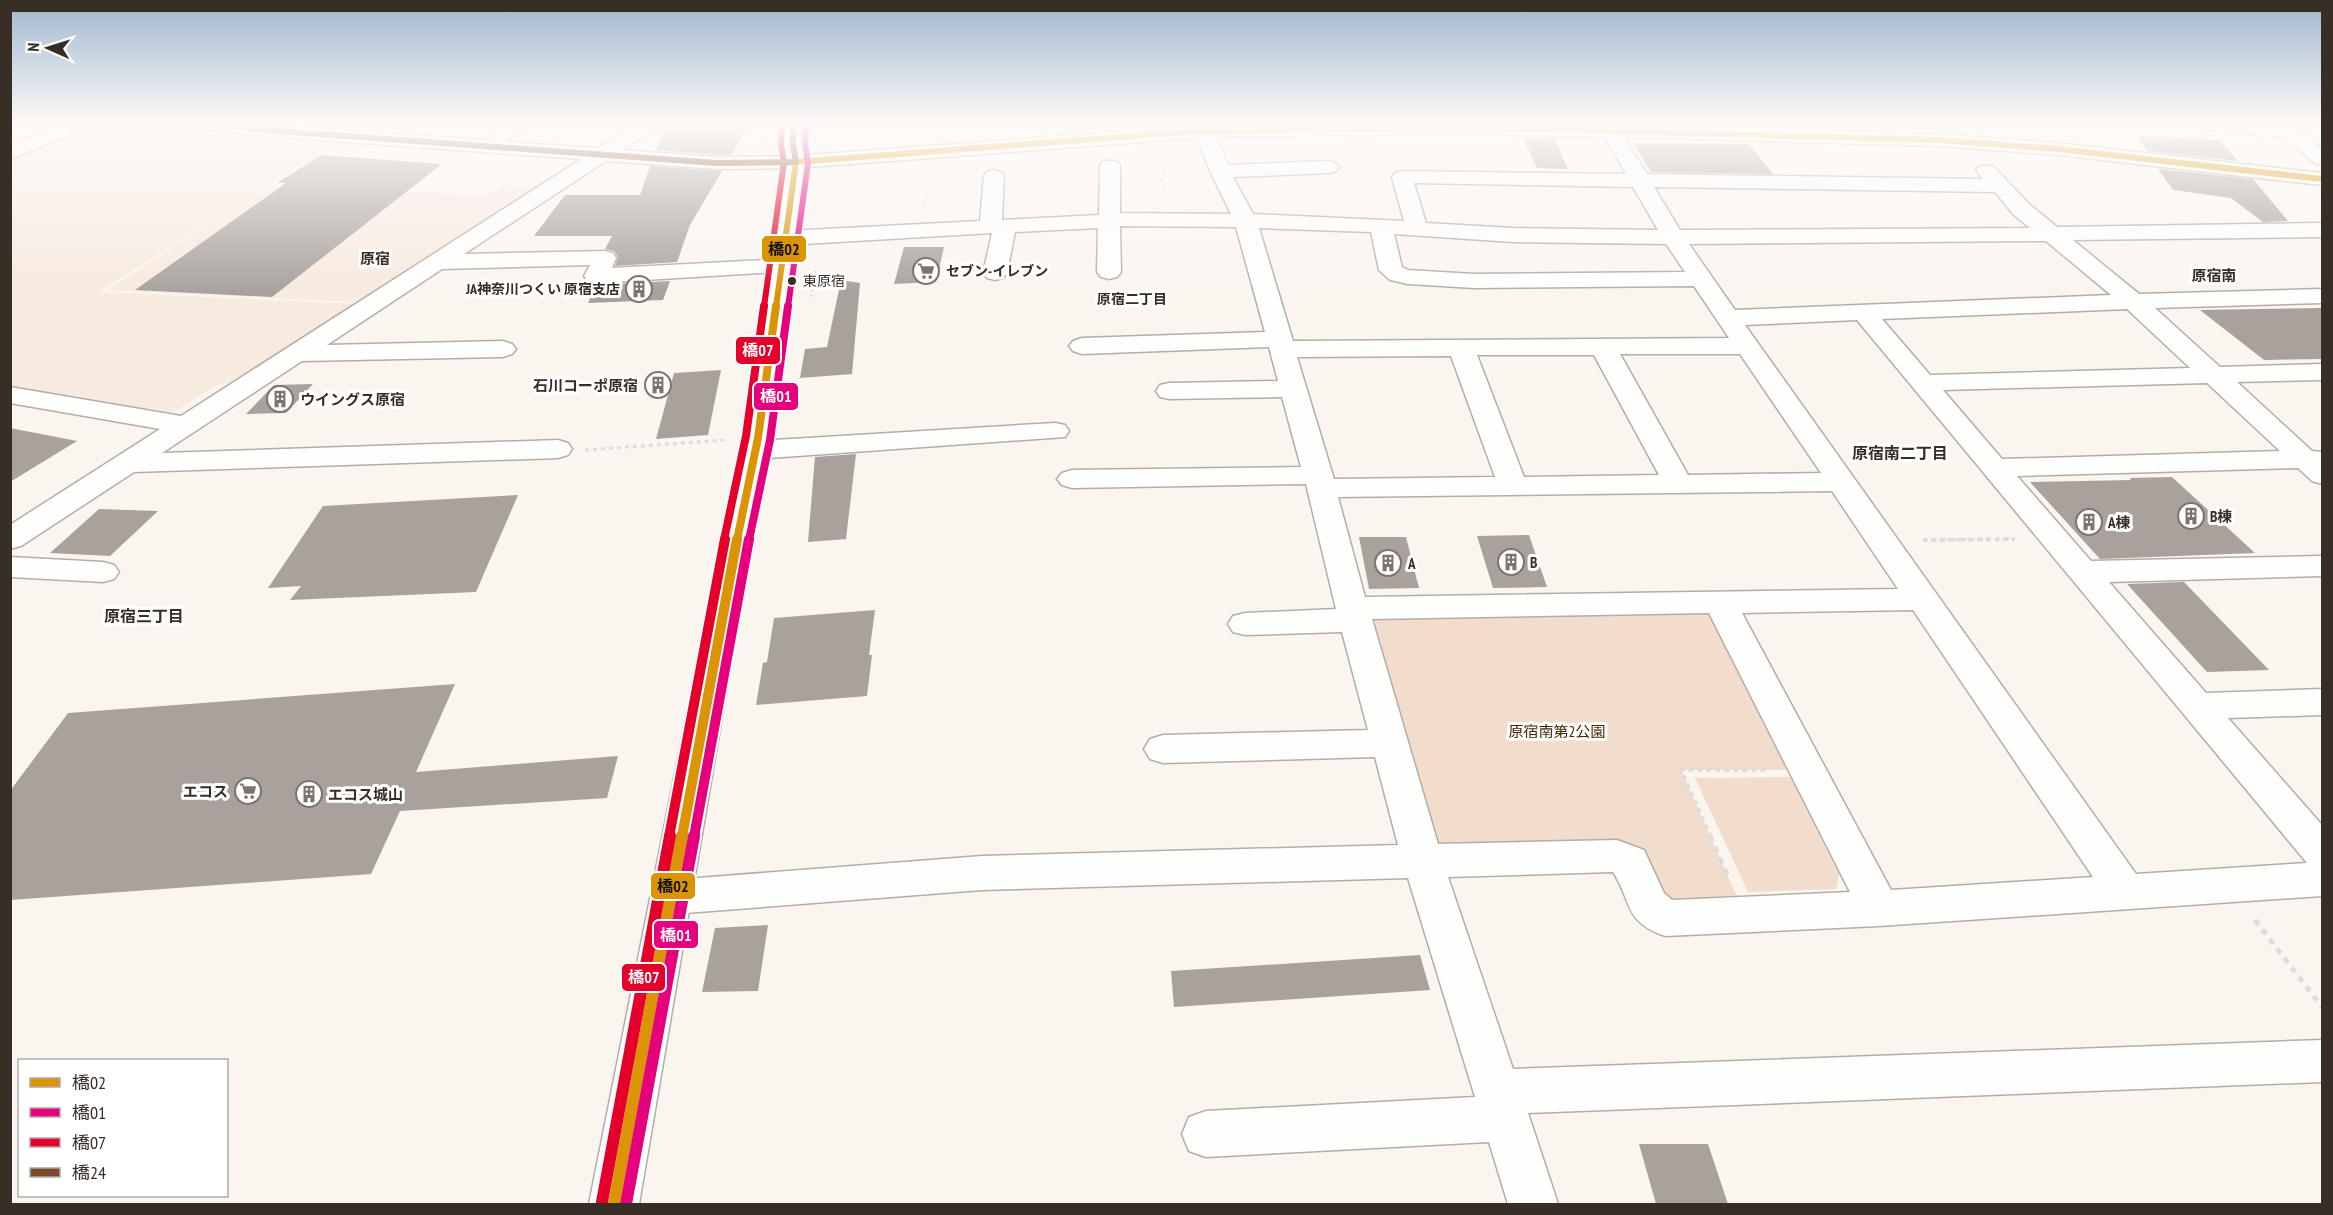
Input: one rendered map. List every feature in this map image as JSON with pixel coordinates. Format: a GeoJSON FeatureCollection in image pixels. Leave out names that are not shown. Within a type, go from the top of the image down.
{"type":"FeatureCollection","features":[{"type":"Feature","properties":{"kind":"main road"},"geometry":{"type":"LineString","coordinates":[[10,539],[562,181]]}},
{"type":"Feature","properties":{"kind":"main road"},"geometry":{"type":"LineString","coordinates":[[614,1204],[740,523],[757,444],[794,181]]}},
{"type":"Feature","properties":{"kind":"main road"},"geometry":{"type":"LineString","coordinates":[[994,181],[998,227],[995,273]]}},
{"type":"Feature","properties":{"kind":"main road"},"geometry":{"type":"LineString","coordinates":[[1109,272],[1110,181]]}},
{"type":"Feature","properties":{"kind":"main road"},"geometry":{"type":"LineString","coordinates":[[1223,181],[1246,222],[1320,481],[1422,860],[1533,1204]]}},
{"type":"Feature","properties":{"kind":"main road"},"geometry":{"type":"LineString","coordinates":[[1403,181],[1417,230]]}},
{"type":"Feature","properties":{"kind":"main road"},"geometry":{"type":"LineString","coordinates":[[1579,181],[1999,186]]}},
{"type":"Feature","properties":{"kind":"main road"},"geometry":{"type":"LineString","coordinates":[[1995,181],[2050,233],[2133,301],[2212,374],[2317,464]]}},
{"type":"Feature","properties":{"kind":"main road"},"geometry":{"type":"LineString","coordinates":[[1641,182],[1701,279],[2126,892]]}},
{"type":"Feature","properties":{"kind":"main road"},"geometry":{"type":"LineString","coordinates":[[437,262],[605,258],[596,276],[785,252],[913,232],[1109,220],[1163,219],[1311,222],[1514,235],[1673,237],[1865,237],[2322,230]]}},
{"type":"Feature","properties":{"kind":"main road"},"geometry":{"type":"LineString","coordinates":[[1162,242],[1163,219]]}},
{"type":"Feature","properties":{"kind":"main road"},"geometry":{"type":"LineString","coordinates":[[1381,228],[1391,270],[1398,275],[1408,277],[1474,281],[1701,279]]}},
{"type":"Feature","properties":{"kind":"main road"},"geometry":{"type":"LineString","coordinates":[[1728,318],[2133,301],[2322,296]]}},
{"type":"Feature","properties":{"kind":"main road"},"geometry":{"type":"LineString","coordinates":[[1864,313],[2082,573],[2199,706],[2322,852]]}},
{"type":"Feature","properties":{"kind":"main road"},"geometry":{"type":"LineString","coordinates":[[1082,346],[1281,344],[1461,348],[1747,345]]}},
{"type":"Feature","properties":{"kind":"main road"},"geometry":{"type":"LineString","coordinates":[[1603,347],[1678,484]]}},
{"type":"Feature","properties":{"kind":"main road"},"geometry":{"type":"LineString","coordinates":[[1461,348],[1513,486]]}},
{"type":"Feature","properties":{"kind":"main road"},"geometry":{"type":"LineString","coordinates":[[298,353],[503,349]]}},
{"type":"Feature","properties":{"kind":"main road"},"geometry":{"type":"LineString","coordinates":[[1923,383],[2322,372]]}},
{"type":"Feature","properties":{"kind":"main road"},"geometry":{"type":"LineString","coordinates":[[1169,391],[1294,389]]}},
{"type":"Feature","properties":{"kind":"main road"},"geometry":{"type":"LineString","coordinates":[[10,394],[187,425]]}},
{"type":"Feature","properties":{"kind":"main road"},"geometry":{"type":"LineString","coordinates":[[757,444],[1055,431]]}},
{"type":"Feature","properties":{"kind":"main road"},"geometry":{"type":"LineString","coordinates":[[130,463],[567,450]]}},
{"type":"Feature","properties":{"kind":"main road"},"geometry":{"type":"LineString","coordinates":[[1995,468],[2317,464]]}},
{"type":"Feature","properties":{"kind":"main road"},"geometry":{"type":"LineString","coordinates":[[1071,478],[1513,486],[1842,482]]}},
{"type":"Feature","properties":{"kind":"main road"},"geometry":{"type":"LineString","coordinates":[[2082,573],[2322,566]]}},
{"type":"Feature","properties":{"kind":"main road"},"geometry":{"type":"LineString","coordinates":[[10,567],[103,572]]}},
{"type":"Feature","properties":{"kind":"main road"},"geometry":{"type":"LineString","coordinates":[[1245,624],[1354,614],[1923,599]]}},
{"type":"Feature","properties":{"kind":"main road"},"geometry":{"type":"LineString","coordinates":[[1720,603],[1879,908]]}},
{"type":"Feature","properties":{"kind":"main road"},"geometry":{"type":"LineString","coordinates":[[2199,706],[2322,702]]}},
{"type":"Feature","properties":{"kind":"main road"},"geometry":{"type":"LineString","coordinates":[[1163,749],[1390,743]]}},
{"type":"Feature","properties":{"kind":"main road"},"geometry":{"type":"LineString","coordinates":[[672,897],[982,873],[1617,856],[1630,862],[1648,905],[1665,918],[1879,908],[2322,879]]}},
{"type":"Feature","properties":{"kind":"main road"},"geometry":{"type":"LineString","coordinates":[[1206,1134],[1500,1105],[2322,1061]]}},
{"type":"Feature","properties":{"kind":"path"},"geometry":{"type":"LineString","coordinates":[[913,232],[933,181]]}},
{"type":"Feature","properties":{"kind":"path"},"geometry":{"type":"LineString","coordinates":[[1163,181],[1163,219]]}},
{"type":"Feature","properties":{"kind":"path"},"geometry":{"type":"LineString","coordinates":[[567,450],[757,444]]}},
{"type":"Feature","properties":{"kind":"path"},"geometry":{"type":"LineString","coordinates":[[1883,541],[2054,539]]}},
{"type":"Feature","properties":{"kind":"path"},"geometry":{"type":"LineString","coordinates":[[1745,915],[1681,770],[1807,770]]}},
{"type":"Feature","properties":{"kind":"path"},"geometry":{"type":"LineString","coordinates":[[2228,886],[2322,1007]]}},
{"type":"Feature","properties":{"kind":"shaded area"},"geometry":{"type":"Polygon","coordinates":[[[10,181],[277,181],[98,292],[358,304],[238,380],[214,386],[172,413],[11,386],[10,181]]]}},
{"type":"Feature","properties":{"kind":"shaded area"},"geometry":{"type":"Polygon","coordinates":[[[503,185],[533,187],[497,213],[355,302],[107,290],[265,188],[490,195],[503,185]]]}},
{"type":"Feature","properties":{"kind":"green space","name":"原宿南第2公園"},"geometry":{"type":"Polygon","coordinates":[[[1720,603],[1807,770],[1681,770],[1745,915],[1665,918],[1630,862],[1422,859],[1352,608],[1720,603]]]}},
{"type":"Feature","properties":{"kind":"green space"},"geometry":{"type":"Polygon","coordinates":[[[1790,777],[1839,874],[1836,889],[1748,892],[1695,778],[1790,777]]]}},
{"type":"Feature","properties":{"kind":"building"},"geometry":{"type":"Polygon","coordinates":[[[281,181],[421,181],[272,297],[135,290],[286,183],[277,183],[281,181]]]}},
{"type":"Feature","properties":{"kind":"building"},"geometry":{"type":"Polygon","coordinates":[[[645,181],[716,181],[690,225],[677,262],[615,266],[618,257],[614,251],[605,249],[612,236],[534,236],[565,195],[640,195],[645,181]]]}},
{"type":"Feature","properties":{"kind":"building"},"geometry":{"type":"Polygon","coordinates":[[[2166,181],[2254,181],[2288,221],[2263,222],[2231,198],[2173,190],[2166,181]]]}},
{"type":"Feature","properties":{"kind":"building"},"geometry":{"type":"Polygon","coordinates":[[[904,247],[944,247],[936,282],[894,284],[904,247]]]}},
{"type":"Feature","properties":{"kind":"building"},"geometry":{"type":"Polygon","coordinates":[[[841,280],[860,283],[852,374],[800,378],[805,349],[827,347],[841,280]]]}},
{"type":"Feature","properties":{"kind":"building","name":"JA神奈川つくい 原宿支店"},"geometry":{"type":"Polygon","coordinates":[[[670,281],[663,300],[588,303],[596,285],[670,281]]]}},
{"type":"Feature","properties":{"kind":"building"},"geometry":{"type":"Polygon","coordinates":[[[2322,308],[2322,359],[2264,360],[2200,310],[2322,308]]]}},
{"type":"Feature","properties":{"kind":"building"},"geometry":{"type":"Polygon","coordinates":[[[721,370],[708,435],[656,439],[674,373],[721,370]]]}},
{"type":"Feature","properties":{"kind":"building","name":"ウイングス原宿"},"geometry":{"type":"Polygon","coordinates":[[[313,384],[286,413],[246,414],[274,385],[313,384]]]}},
{"type":"Feature","properties":{"kind":"building"},"geometry":{"type":"Polygon","coordinates":[[[10,428],[77,441],[10,482],[10,428]]]}},
{"type":"Feature","properties":{"kind":"building"},"geometry":{"type":"Polygon","coordinates":[[[856,454],[846,539],[808,542],[815,457],[856,454]]]}},
{"type":"Feature","properties":{"kind":"building"},"geometry":{"type":"Polygon","coordinates":[[[2172,477],[2255,553],[2100,559],[2030,482],[2131,480],[2130,478],[2172,477]]]}},
{"type":"Feature","properties":{"kind":"building"},"geometry":{"type":"Polygon","coordinates":[[[518,495],[476,592],[290,600],[301,586],[268,588],[323,506],[518,495]]]}},
{"type":"Feature","properties":{"kind":"building"},"geometry":{"type":"Polygon","coordinates":[[[99,509],[158,511],[110,556],[50,553],[99,509]]]}},
{"type":"Feature","properties":{"kind":"building","name":"B"},"geometry":{"type":"Polygon","coordinates":[[[1529,535],[1547,587],[1493,588],[1477,536],[1529,535]]]}},
{"type":"Feature","properties":{"kind":"building","name":"A"},"geometry":{"type":"Polygon","coordinates":[[[1359,537],[1406,537],[1419,588],[1369,589],[1359,537]]]}},
{"type":"Feature","properties":{"kind":"building"},"geometry":{"type":"Polygon","coordinates":[[[2184,582],[2269,670],[2207,672],[2127,584],[2184,582]]]}},
{"type":"Feature","properties":{"kind":"building"},"geometry":{"type":"Polygon","coordinates":[[[875,610],[869,655],[872,655],[867,696],[756,705],[763,663],[767,662],[774,618],[875,610]]]}},
{"type":"Feature","properties":{"kind":"building","name":"エコス城山"},"geometry":{"type":"Polygon","coordinates":[[[455,684],[416,772],[618,756],[607,798],[400,811],[371,874],[10,900],[10,791],[68,713],[455,684]]]}},
{"type":"Feature","properties":{"kind":"building"},"geometry":{"type":"Polygon","coordinates":[[[768,925],[758,991],[702,992],[715,928],[768,925]]]}},
{"type":"Feature","properties":{"kind":"building"},"geometry":{"type":"Polygon","coordinates":[[[1420,955],[1430,990],[1174,1007],[1171,971],[1420,955]]]}},
{"type":"Feature","properties":{"kind":"building"},"geometry":{"type":"Polygon","coordinates":[[[1639,1144],[1708,1144],[1728,1204],[1656,1204],[1639,1144]]]}},
{"type":"Feature","properties":{"kind":"transit line","name":"橋07"},"geometry":{"type":"LineString","coordinates":[[602,1202],[728,521],[746,436],[781,181]]}},
{"type":"Feature","properties":{"kind":"transit line","name":"橋02"},"geometry":{"type":"LineString","coordinates":[[614,1204],[740,523],[758,438],[793,181]]}},
{"type":"Feature","properties":{"kind":"transit line","name":"橋01"},"geometry":{"type":"LineString","coordinates":[[626,1204],[752,525],[770,440],[806,181]]}},
{"type":"Feature","properties":{"kind":"place","name":"セブン-イレブン"},"geometry":{"type":"Point","coordinates":[926,271]}},
{"type":"Feature","properties":{"kind":"place","name":"東原宿"},"geometry":{"type":"Point","coordinates":[792,281]}},
{"type":"Feature","properties":{"kind":"place","name":"JA神奈川つくい 原宿支店"},"geometry":{"type":"Point","coordinates":[639,289]}},
{"type":"Feature","properties":{"kind":"place","name":"石川コーポ原宿"},"geometry":{"type":"Point","coordinates":[658,385]}},
{"type":"Feature","properties":{"kind":"place","name":"ウイングス原宿"},"geometry":{"type":"Point","coordinates":[280,399]}},
{"type":"Feature","properties":{"kind":"place","name":"B棟"},"geometry":{"type":"Point","coordinates":[2191,516]}},
{"type":"Feature","properties":{"kind":"place","name":"A棟"},"geometry":{"type":"Point","coordinates":[2089,522]}},
{"type":"Feature","properties":{"kind":"place","name":"B"},"geometry":{"type":"Point","coordinates":[1511,562]}},
{"type":"Feature","properties":{"kind":"place","name":"A"},"geometry":{"type":"Point","coordinates":[1388,563]}},
{"type":"Feature","properties":{"kind":"place","name":"エコス"},"geometry":{"type":"Point","coordinates":[248,791]}},
{"type":"Feature","properties":{"kind":"place","name":"エコス城山"},"geometry":{"type":"Point","coordinates":[309,794]}},
{"type":"Feature","properties":{"kind":"district","name":"原宿"},"geometry":{"type":"Point","coordinates":[375,258]}},
{"type":"Feature","properties":{"kind":"district","name":"原宿南"},"geometry":{"type":"Point","coordinates":[2214,275]}},
{"type":"Feature","properties":{"kind":"district","name":"原宿二丁目"},"geometry":{"type":"Point","coordinates":[1132,299]}},
{"type":"Feature","properties":{"kind":"district","name":"原宿南二丁目"},"geometry":{"type":"Point","coordinates":[1900,453]}},
{"type":"Feature","properties":{"kind":"district","name":"原宿三丁目"},"geometry":{"type":"Point","coordinates":[144,616]}}]}
